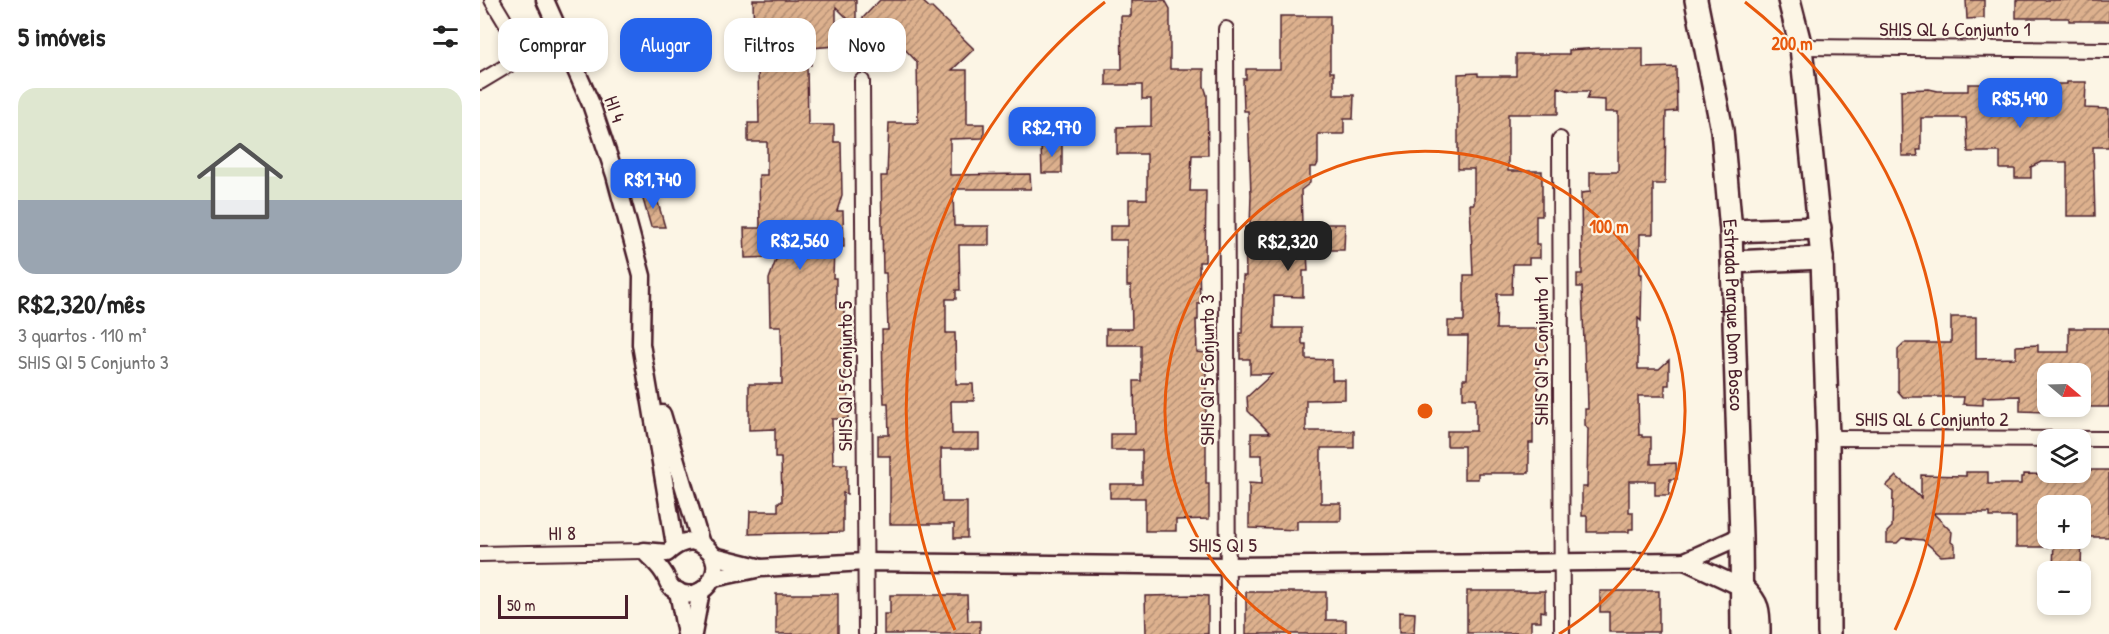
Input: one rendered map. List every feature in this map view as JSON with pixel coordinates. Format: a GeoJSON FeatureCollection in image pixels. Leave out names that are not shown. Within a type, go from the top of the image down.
{"type":"FeatureCollection","features":[{"type":"Feature","properties":{"kind":"main road","name":"Estrada Parque Dom Bosco"},"geometry":{"type":"LineString","coordinates":[[1696,0],[1722,130],[1731,231],[1743,588],[1742,634]]}},
{"type":"Feature","properties":{"kind":"main road"},"geometry":{"type":"LineString","coordinates":[[1789,0],[1801,47],[1822,258],[1828,438],[1829,634]]}},
{"type":"Feature","properties":{"kind":"main road"},"geometry":{"type":"LineString","coordinates":[[1731,231],[1820,228]]}},
{"type":"Feature","properties":{"kind":"main road"},"geometry":{"type":"LineString","coordinates":[[1733,262],[1822,258]]}},
{"type":"Feature","properties":{"kind":"main road"},"geometry":{"type":"LineString","coordinates":[[1743,588],[1754,600],[1759,611],[1759,634]]}},
{"type":"Feature","properties":{"kind":"street"},"geometry":{"type":"LineString","coordinates":[[492,0],[503,18]]}},
{"type":"Feature","properties":{"kind":"street","name":"HI 4"},"geometry":{"type":"LineString","coordinates":[[545,0],[554,18]]}},
{"type":"Feature","properties":{"kind":"street","name":"SHIS QI 5 Conjunto 3"},"geometry":{"type":"LineString","coordinates":[[1226,29],[1228,634]]}},
{"type":"Feature","properties":{"kind":"street","name":"SHIS QL 6 Conjunto 1"},"geometry":{"type":"LineString","coordinates":[[1801,47],[2109,50]]}},
{"type":"Feature","properties":{"kind":"street"},"geometry":{"type":"LineString","coordinates":[[480,82],[498,72]]}},
{"type":"Feature","properties":{"kind":"street","name":"HI 4"},"geometry":{"type":"LineString","coordinates":[[577,72],[615,175],[642,276],[641,344],[675,545]]}},
{"type":"Feature","properties":{"kind":"street","name":"SHIS QI 5 Conjunto 5"},"geometry":{"type":"LineString","coordinates":[[862,81],[866,634]]}},
{"type":"Feature","properties":{"kind":"street","name":"SHIS QI 5 Conjunto 1"},"geometry":{"type":"LineString","coordinates":[[1560,139],[1562,634]]}},
{"type":"Feature","properties":{"kind":"street","name":"HI 4"},"geometry":{"type":"LineString","coordinates":[[641,344],[701,544]]}},
{"type":"Feature","properties":{"kind":"street","name":"SHIS QL 6 Conjunto 2"},"geometry":{"type":"LineString","coordinates":[[1828,438],[2109,439]]}},
{"type":"Feature","properties":{"kind":"street","name":"SHIS QI 5"},"geometry":{"type":"LineString","coordinates":[[714,578],[762,568],[866,562],[1227,566],[1685,561],[1741,536]]}},
{"type":"Feature","properties":{"kind":"street"},"geometry":{"type":"LineString","coordinates":[[692,541],[701,544],[714,556],[716,567],[714,578],[701,591],[693,594],[678,591],[666,580],[664,573],[644,551],[667,554],[675,545],[684,542],[692,541]]}},
{"type":"Feature","properties":{"kind":"street","name":"HI 8"},"geometry":{"type":"LineString","coordinates":[[480,555],[644,551]]}},
{"type":"Feature","properties":{"kind":"street","name":"SHIS QI 5"},"geometry":{"type":"LineString","coordinates":[[714,556],[762,568]]}},
{"type":"Feature","properties":{"kind":"street","name":"SHIS QI 5"},"geometry":{"type":"LineString","coordinates":[[1685,561],[1743,588]]}},
{"type":"Feature","properties":{"kind":"street"},"geometry":{"type":"LineString","coordinates":[[678,591],[686,634]]}},
{"type":"Feature","properties":{"kind":"street"},"geometry":{"type":"LineString","coordinates":[[693,634],[701,591]]}},
{"type":"Feature","properties":{"kind":"building"},"geometry":{"type":"Polygon","coordinates":[[[753,0],[856,0],[856,18],[847,18],[836,7],[836,18],[828,18],[828,47],[816,48],[816,18],[753,18],[753,0]]]}},
{"type":"Feature","properties":{"kind":"building"},"geometry":{"type":"Polygon","coordinates":[[[880,0],[921,0],[974,49],[952,70],[967,70],[967,124],[984,124],[984,138],[950,139],[950,175],[1030,174],[1031,189],[953,189],[954,226],[989,226],[989,245],[959,245],[960,290],[956,290],[956,299],[946,299],[946,333],[955,333],[956,384],[973,384],[974,401],[951,401],[952,434],[979,434],[979,449],[941,449],[942,502],[967,502],[967,538],[954,538],[954,524],[890,524],[890,456],[878,456],[878,435],[889,435],[888,403],[884,403],[883,379],[882,330],[888,330],[886,273],[883,273],[881,176],[887,176],[889,123],[918,123],[917,62],[906,50],[906,18],[863,18],[880,0]]]}},
{"type":"Feature","properties":{"kind":"building"},"geometry":{"type":"Polygon","coordinates":[[[1131,0],[1165,0],[1170,9],[1170,69],[1204,69],[1204,86],[1207,95],[1208,155],[1192,155],[1190,191],[1206,191],[1205,262],[1199,262],[1200,303],[1198,303],[1198,320],[1196,320],[1197,352],[1206,353],[1206,484],[1209,484],[1209,519],[1176,520],[1176,531],[1145,531],[1145,498],[1110,498],[1110,484],[1142,484],[1142,450],[1111,450],[1111,434],[1135,434],[1134,381],[1141,381],[1141,345],[1106,345],[1106,329],[1132,329],[1131,286],[1127,286],[1127,240],[1110,240],[1110,226],[1129,226],[1129,199],[1147,199],[1147,154],[1117,154],[1117,127],[1151,126],[1151,99],[1142,99],[1142,85],[1106,85],[1106,69],[1122,69],[1121,16],[1131,16],[1131,0]]]}},
{"type":"Feature","properties":{"kind":"building"},"geometry":{"type":"Polygon","coordinates":[[[1966,0],[1984,0],[1984,18],[1967,19],[1966,0]]]}},
{"type":"Feature","properties":{"kind":"building"},"geometry":{"type":"Polygon","coordinates":[[[2016,0],[2109,0],[2109,21],[2016,18],[2016,0]]]}},
{"type":"Feature","properties":{"kind":"building"},"geometry":{"type":"Polygon","coordinates":[[[1280,16],[1330,16],[1330,72],[1334,72],[1334,95],[1354,95],[1353,119],[1344,119],[1344,134],[1318,134],[1318,163],[1316,167],[1310,167],[1310,183],[1301,190],[1302,224],[1345,224],[1344,250],[1307,250],[1308,271],[1303,271],[1303,297],[1274,296],[1274,328],[1302,328],[1302,344],[1306,344],[1306,359],[1332,360],[1332,380],[1345,380],[1345,399],[1306,400],[1306,431],[1354,431],[1354,448],[1321,448],[1321,503],[1341,503],[1341,521],[1297,521],[1297,530],[1249,528],[1249,483],[1262,484],[1262,455],[1251,455],[1251,433],[1270,433],[1248,411],[1247,397],[1272,374],[1250,374],[1250,359],[1240,359],[1243,276],[1246,276],[1245,227],[1250,227],[1251,195],[1248,111],[1244,111],[1243,79],[1246,79],[1246,69],[1280,69],[1280,16]]]}},
{"type":"Feature","properties":{"kind":"building"},"geometry":{"type":"Polygon","coordinates":[[[1643,48],[1643,68],[1676,67],[1677,111],[1666,112],[1665,184],[1653,184],[1653,234],[1640,234],[1641,321],[1638,318],[1638,369],[1659,369],[1669,360],[1669,385],[1665,385],[1665,396],[1638,396],[1639,435],[1651,437],[1651,464],[1676,463],[1677,479],[1670,479],[1669,495],[1655,495],[1655,481],[1629,481],[1629,512],[1633,512],[1633,529],[1629,529],[1629,532],[1587,532],[1587,516],[1582,516],[1582,487],[1587,487],[1588,429],[1585,425],[1585,409],[1588,409],[1582,287],[1577,287],[1577,274],[1582,274],[1581,193],[1590,192],[1590,172],[1618,172],[1618,112],[1605,112],[1605,100],[1587,99],[1590,91],[1570,91],[1558,87],[1558,114],[1508,114],[1508,171],[1542,171],[1542,216],[1536,216],[1536,244],[1540,244],[1540,258],[1529,258],[1529,264],[1513,264],[1512,294],[1497,294],[1496,329],[1546,329],[1545,361],[1538,361],[1539,423],[1533,423],[1533,443],[1529,443],[1529,473],[1478,473],[1478,479],[1464,479],[1464,446],[1447,446],[1447,431],[1476,431],[1476,398],[1463,398],[1463,379],[1467,379],[1468,336],[1448,336],[1448,321],[1464,321],[1464,275],[1473,275],[1470,204],[1474,204],[1474,169],[1458,169],[1458,74],[1516,76],[1516,54],[1569,54],[1569,50],[1643,48]]]}},
{"type":"Feature","properties":{"kind":"building"},"geometry":{"type":"Polygon","coordinates":[[[758,72],[807,72],[808,125],[834,125],[834,142],[841,142],[842,195],[837,211],[843,211],[844,247],[834,247],[833,278],[836,278],[836,308],[844,308],[845,388],[848,388],[848,419],[832,419],[833,464],[847,464],[847,494],[843,493],[843,532],[749,534],[750,511],[778,511],[778,502],[782,502],[781,458],[775,458],[775,429],[749,430],[749,384],[782,384],[781,326],[770,326],[769,279],[777,257],[745,258],[744,228],[760,228],[759,175],[767,175],[767,142],[748,142],[748,123],[759,123],[758,72]]]}},
{"type":"Feature","properties":{"kind":"building"},"geometry":{"type":"Polygon","coordinates":[[[2067,82],[2086,82],[2085,108],[2109,109],[2109,147],[2093,147],[2095,216],[2067,216],[2067,162],[2041,162],[2031,167],[2031,178],[2015,178],[2015,169],[2000,169],[2000,152],[1968,152],[1966,118],[1921,118],[1921,150],[1917,150],[1918,156],[1902,156],[1901,90],[1968,91],[1968,84],[2067,84],[2067,82]]]}},
{"type":"Feature","properties":{"kind":"building"},"geometry":{"type":"Polygon","coordinates":[[[1041,144],[1062,144],[1062,173],[1042,173],[1041,144]]]}},
{"type":"Feature","properties":{"kind":"building"},"geometry":{"type":"Polygon","coordinates":[[[655,192],[665,227],[651,227],[642,196],[655,192]]]}},
{"type":"Feature","properties":{"kind":"building"},"geometry":{"type":"Polygon","coordinates":[[[1951,317],[1976,317],[1976,359],[2016,358],[2016,346],[2038,345],[2038,352],[2069,352],[2069,328],[2109,328],[2109,407],[2091,407],[2091,363],[2037,363],[2037,412],[2020,411],[2020,396],[1983,397],[1983,405],[1963,404],[1964,397],[1903,397],[1898,391],[1898,349],[1904,343],[1951,343],[1951,317]]]}},
{"type":"Feature","properties":{"kind":"building"},"geometry":{"type":"Polygon","coordinates":[[[2091,470],[2109,470],[2109,537],[2091,537],[2091,495],[2037,495],[2037,547],[2016,547],[2016,517],[1990,517],[1990,513],[1933,513],[1952,532],[1951,542],[1955,545],[1955,555],[1941,556],[1923,540],[1902,538],[1897,543],[1887,543],[1887,532],[1892,527],[1893,492],[1886,486],[1896,476],[1921,498],[1921,475],[1966,476],[1966,472],[1988,472],[1988,484],[2021,484],[2021,477],[2024,477],[2024,474],[2037,474],[2037,483],[2091,483],[2091,470]]]}},
{"type":"Feature","properties":{"kind":"building"},"geometry":{"type":"Polygon","coordinates":[[[2054,549],[2082,549],[2081,561],[2053,561],[2054,549]]]}},
{"type":"Feature","properties":{"kind":"building"},"geometry":{"type":"Polygon","coordinates":[[[1467,591],[1545,591],[1545,612],[1541,611],[1541,621],[1531,621],[1531,633],[1467,633],[1467,591]]]}},
{"type":"Feature","properties":{"kind":"building"},"geometry":{"type":"Polygon","coordinates":[[[1600,591],[1659,591],[1659,632],[1609,632],[1609,612],[1600,612],[1600,591]]]}},
{"type":"Feature","properties":{"kind":"building"},"geometry":{"type":"Polygon","coordinates":[[[1246,592],[1326,592],[1326,620],[1346,620],[1346,634],[1246,634],[1246,592]]]}},
{"type":"Feature","properties":{"kind":"building"},"geometry":{"type":"Polygon","coordinates":[[[776,594],[838,594],[838,634],[776,634],[776,594]]]}},
{"type":"Feature","properties":{"kind":"building"},"geometry":{"type":"Polygon","coordinates":[[[890,595],[967,595],[968,621],[980,621],[980,634],[884,634],[884,614],[890,614],[890,595]]]}},
{"type":"Feature","properties":{"kind":"building"},"geometry":{"type":"Polygon","coordinates":[[[1145,596],[1208,596],[1208,634],[1146,634],[1145,596]]]}},
{"type":"Feature","properties":{"kind":"building"},"geometry":{"type":"Polygon","coordinates":[[[1399,612],[1415,613],[1414,633],[1399,633],[1399,612]]]}}]}
